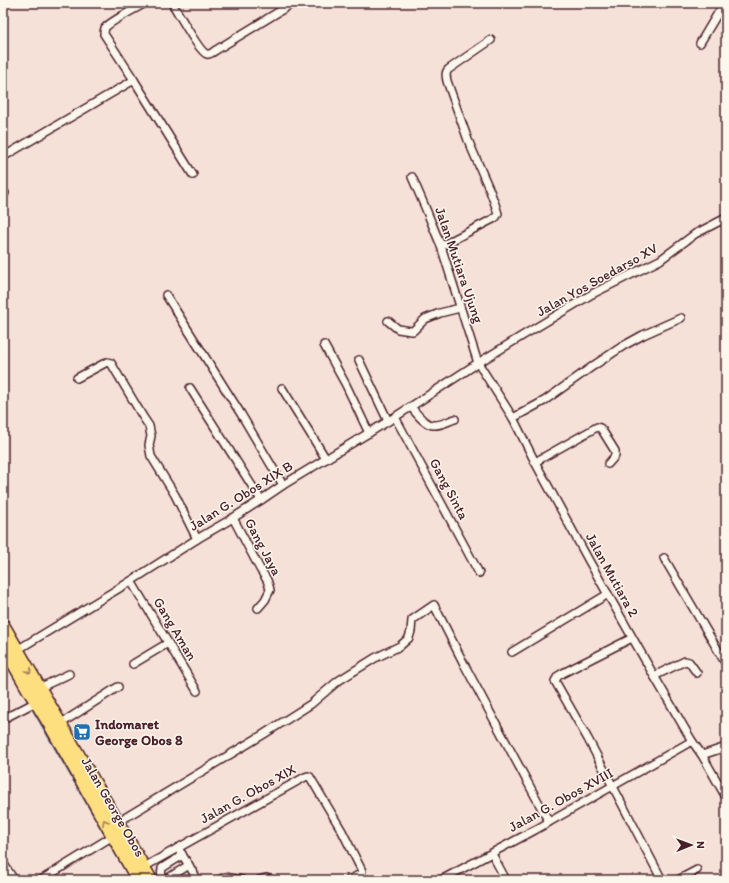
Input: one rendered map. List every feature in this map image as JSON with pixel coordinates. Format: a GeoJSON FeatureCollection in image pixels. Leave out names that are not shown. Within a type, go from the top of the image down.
{"type":"FeatureCollection","features":[{"type":"Feature","properties":{"kind":"main road","name":"Jalan George Obos"},"geometry":{"type":"LineString","coordinates":[[3,625],[60,724],[121,821],[146,865],[151,880]]}},
{"type":"Feature","properties":{"kind":"main road","name":"Jalan George Obos"},"geometry":{"type":"LineString","coordinates":[[3,645],[138,880]]}},
{"type":"Feature","properties":{"kind":"street"},"geometry":{"type":"LineString","coordinates":[[145,3],[106,26],[104,34],[193,175]]}},
{"type":"Feature","properties":{"kind":"street"},"geometry":{"type":"LineString","coordinates":[[172,3],[196,42],[204,53],[207,54],[210,54],[292,3]]}},
{"type":"Feature","properties":{"kind":"street"},"geometry":{"type":"LineString","coordinates":[[700,43],[724,3]]}},
{"type":"Feature","properties":{"kind":"street"},"geometry":{"type":"LineString","coordinates":[[441,246],[493,219],[498,214],[490,191],[468,140],[446,75],[449,69],[491,40]]}},
{"type":"Feature","properties":{"kind":"street"},"geometry":{"type":"LineString","coordinates":[[3,157],[134,80]]}},
{"type":"Feature","properties":{"kind":"street","name":"Jalan Mutiara Ujung"},"geometry":{"type":"LineString","coordinates":[[412,177],[441,246],[478,363]]}},
{"type":"Feature","properties":{"kind":"street","name":"Jalan Yos Soedarso XV"},"geometry":{"type":"LineString","coordinates":[[478,363],[592,294],[660,260],[696,234],[726,218]]}},
{"type":"Feature","properties":{"kind":"street"},"geometry":{"type":"LineString","coordinates":[[166,295],[284,484]]}},
{"type":"Feature","properties":{"kind":"street"},"geometry":{"type":"LineString","coordinates":[[388,321],[398,329],[413,331],[424,320],[440,313],[460,308]]}},
{"type":"Feature","properties":{"kind":"street"},"geometry":{"type":"LineString","coordinates":[[513,418],[544,401],[623,346],[681,318]]}},
{"type":"Feature","properties":{"kind":"street"},"geometry":{"type":"LineString","coordinates":[[324,345],[346,385],[369,433]]}},
{"type":"Feature","properties":{"kind":"street"},"geometry":{"type":"LineString","coordinates":[[359,360],[388,421]]}},
{"type":"Feature","properties":{"kind":"street"},"geometry":{"type":"LineString","coordinates":[[77,378],[107,362],[111,363],[149,426],[152,436],[149,445],[151,456],[175,495],[197,539]]}},
{"type":"Feature","properties":{"kind":"street","name":"Jalan G. Obos XIX B"},"geometry":{"type":"LineString","coordinates":[[17,650],[233,518],[284,484],[395,417],[478,363]]}},
{"type":"Feature","properties":{"kind":"street","name":"Jalan Mutiara 2"},"geometry":{"type":"LineString","coordinates":[[478,363],[513,418],[535,462],[654,676],[692,741],[723,785],[726,797]]}},
{"type":"Feature","properties":{"kind":"street"},"geometry":{"type":"LineString","coordinates":[[190,388],[261,500]]}},
{"type":"Feature","properties":{"kind":"street"},"geometry":{"type":"LineString","coordinates":[[282,388],[326,459]]}},
{"type":"Feature","properties":{"kind":"street"},"geometry":{"type":"LineString","coordinates":[[411,407],[422,420],[432,425],[440,424],[455,418]]}},
{"type":"Feature","properties":{"kind":"street","name":"Gang Sinta"},"geometry":{"type":"LineString","coordinates":[[395,417],[480,574]]}},
{"type":"Feature","properties":{"kind":"street"},"geometry":{"type":"LineString","coordinates":[[535,462],[597,428],[600,428],[615,451],[615,456],[608,464]]}},
{"type":"Feature","properties":{"kind":"street","name":"Gang Jaya"},"geometry":{"type":"LineString","coordinates":[[233,518],[270,586],[270,590],[265,600],[258,608]]}},
{"type":"Feature","properties":{"kind":"street"},"geometry":{"type":"LineString","coordinates":[[664,558],[726,664]]}},
{"type":"Feature","properties":{"kind":"street","name":"Gang Aman"},"geometry":{"type":"LineString","coordinates":[[131,581],[197,691]]}},
{"type":"Feature","properties":{"kind":"street"},"geometry":{"type":"LineString","coordinates":[[512,652],[608,594]]}},
{"type":"Feature","properties":{"kind":"street"},"geometry":{"type":"LineString","coordinates":[[121,821],[311,704],[338,681],[375,658],[400,646],[409,638],[412,620],[434,605],[549,822]]}},
{"type":"Feature","properties":{"kind":"street"},"geometry":{"type":"LineString","coordinates":[[632,638],[558,676],[555,681],[588,739],[662,880]]}},
{"type":"Feature","properties":{"kind":"street"},"geometry":{"type":"LineString","coordinates":[[133,664],[168,643]]}},
{"type":"Feature","properties":{"kind":"street"},"geometry":{"type":"LineString","coordinates":[[654,676],[685,661],[689,662],[697,673]]}},
{"type":"Feature","properties":{"kind":"street"},"geometry":{"type":"LineString","coordinates":[[39,688],[69,674]]}},
{"type":"Feature","properties":{"kind":"street"},"geometry":{"type":"LineString","coordinates":[[60,724],[118,688]]}},
{"type":"Feature","properties":{"kind":"street"},"geometry":{"type":"LineString","coordinates":[[3,719],[36,702]]}},
{"type":"Feature","properties":{"kind":"street","name":"Jalan G. Obos XVIII"},"geometry":{"type":"LineString","coordinates":[[441,880],[450,878],[692,741]]}},
{"type":"Feature","properties":{"kind":"street"},"geometry":{"type":"LineString","coordinates":[[702,755],[726,747]]}},
{"type":"Feature","properties":{"kind":"street","name":"Jalan G. Obos XIX"},"geometry":{"type":"LineString","coordinates":[[146,865],[180,851],[308,776],[342,831],[362,872],[349,880]]}},
{"type":"Feature","properties":{"kind":"street"},"geometry":{"type":"LineString","coordinates":[[41,880],[113,836]]}},
{"type":"Feature","properties":{"kind":"street"},"geometry":{"type":"LineString","coordinates":[[180,851],[198,880]]}},
{"type":"Feature","properties":{"kind":"street"},"geometry":{"type":"LineString","coordinates":[[164,880],[161,872],[162,868],[178,858],[180,851]]}},
{"type":"Feature","properties":{"kind":"street"},"geometry":{"type":"LineString","coordinates":[[492,854],[506,880]]}},
{"type":"Feature","properties":{"kind":"street"},"geometry":{"type":"LineString","coordinates":[[3,863],[14,880]]}},
{"type":"Feature","properties":{"kind":"street"},"geometry":{"type":"LineString","coordinates":[[169,880],[170,877],[189,865]]}},
{"type":"Feature","properties":{"kind":"street"},"geometry":{"type":"LineString","coordinates":[[678,880],[697,870]]}},
{"type":"Feature","properties":{"kind":"street"},"geometry":{"type":"LineString","coordinates":[[219,880],[226,877],[242,880]]}},
{"type":"Feature","properties":{"kind":"street"},"geometry":{"type":"LineString","coordinates":[[259,880],[266,878],[271,880]]}},
{"type":"Feature","properties":{"kind":"waterway"},"geometry":{"type":"LineString","coordinates":[[25,651],[24,650],[132,585]]}},
{"type":"Feature","properties":{"kind":"waterway"},"geometry":{"type":"LineString","coordinates":[[3,613],[20,642]]}},
{"type":"Feature","properties":{"kind":"waterway"},"geometry":{"type":"LineString","coordinates":[[3,658],[106,837]]}},
{"type":"Feature","properties":{"kind":"waterway"},"geometry":{"type":"LineString","coordinates":[[108,841],[131,880]]}},
{"type":"Feature","properties":{"kind":"place","name":"Indomaret George Obos 8"},"geometry":{"type":"Point","coordinates":[82,732]}}]}
